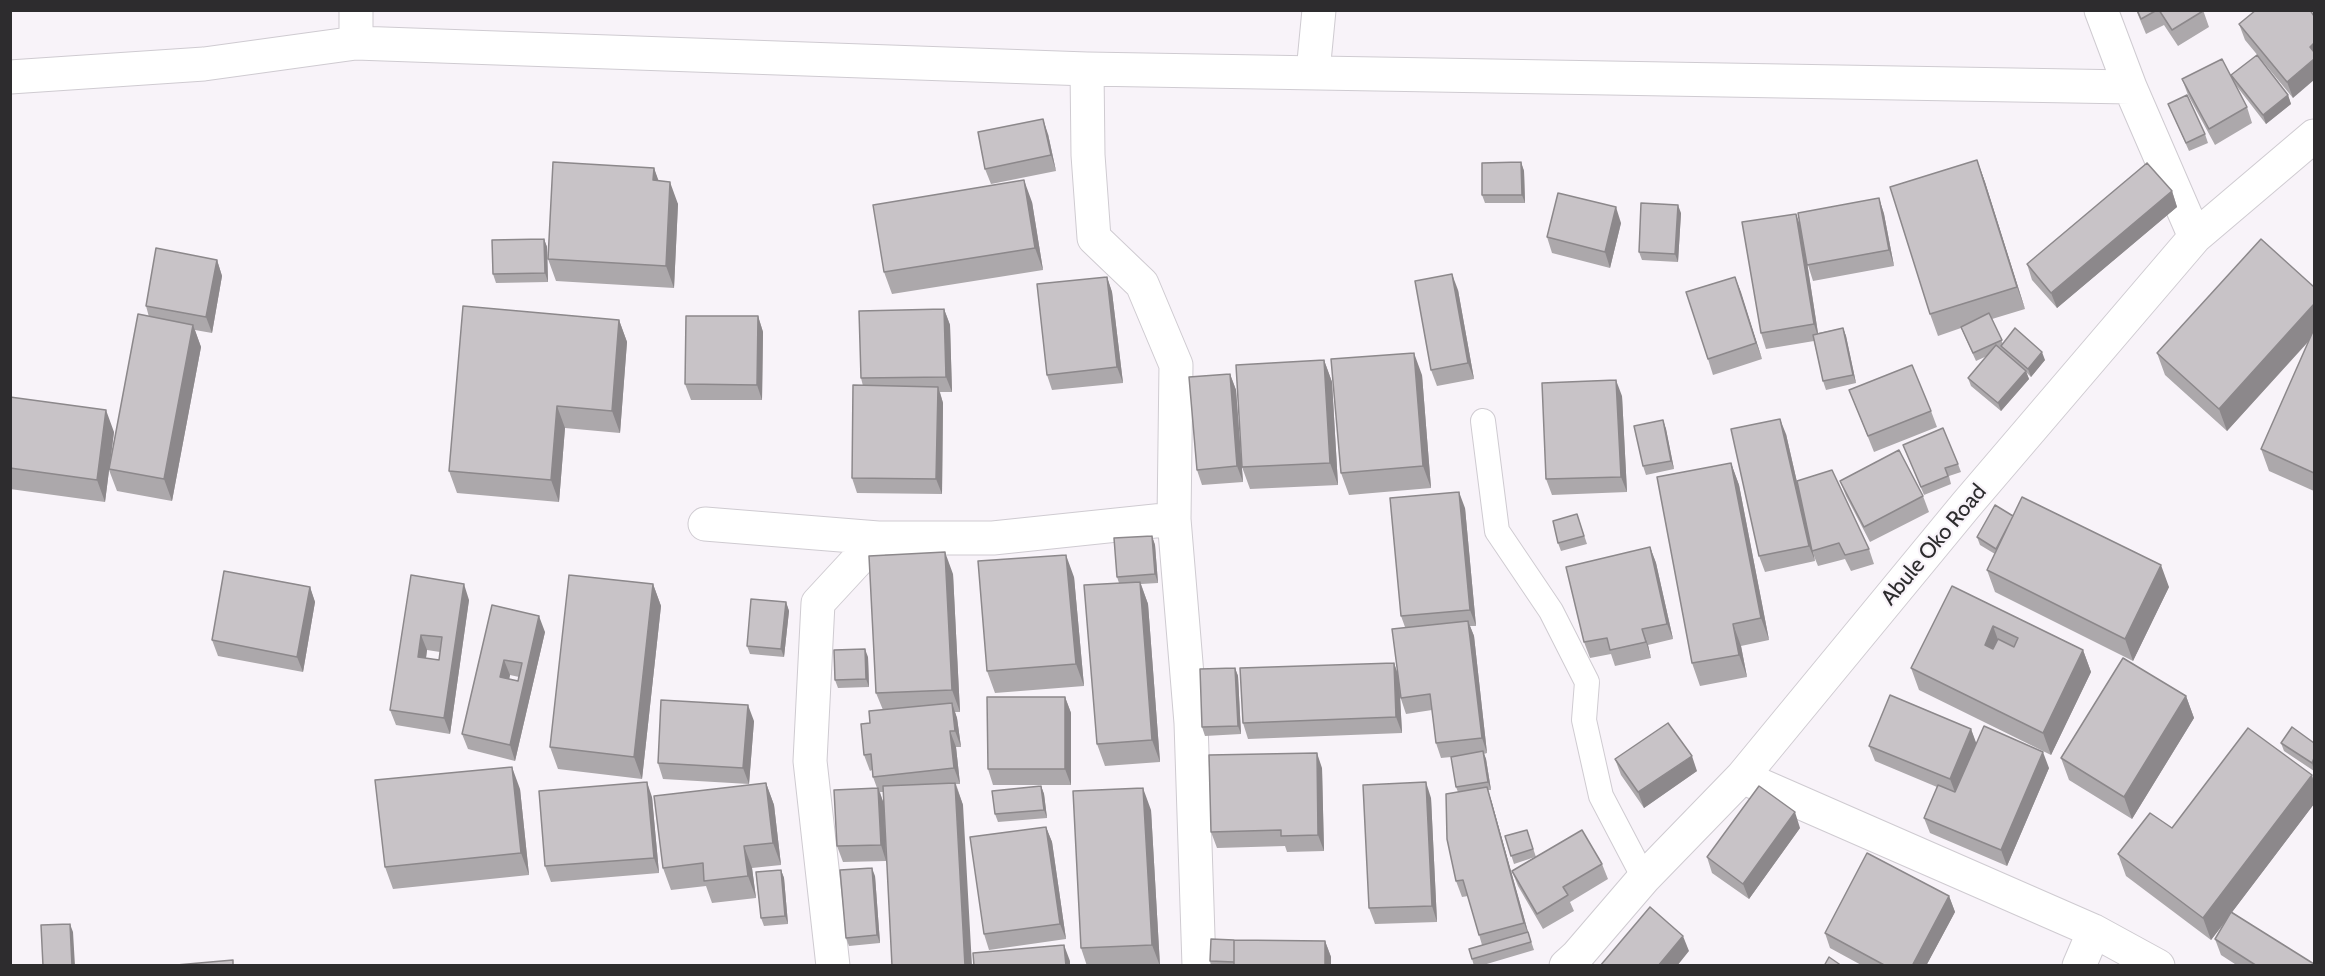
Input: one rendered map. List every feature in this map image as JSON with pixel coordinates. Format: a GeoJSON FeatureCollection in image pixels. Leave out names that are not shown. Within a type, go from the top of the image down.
{"type":"FeatureCollection","features":[{"type":"Feature","properties":{"kind":"street"},"geometry":{"type":"LineString","coordinates":[[356,10],[356,43]]}},
{"type":"Feature","properties":{"kind":"street"},"geometry":{"type":"LineString","coordinates":[[1313,72],[1319,10]]}},
{"type":"Feature","properties":{"kind":"street"},"geometry":{"type":"LineString","coordinates":[[2101,10],[2130,87],[2195,237]]}},
{"type":"Feature","properties":{"kind":"street"},"geometry":{"type":"LineString","coordinates":[[10,77],[204,64],[356,43],[1087,69],[2130,87]]}},
{"type":"Feature","properties":{"kind":"street"},"geometry":{"type":"LineString","coordinates":[[1087,69],[1088,155],[1094,238],[1142,285],[1176,365],[1174,519],[1191,723],[1199,966]]}},
{"type":"Feature","properties":{"kind":"street","name":"Abule Oko Road"},"geometry":{"type":"LineString","coordinates":[[1566,966],[1644,878],[1742,777],[1966,505],[2195,237],[2314,136]]}},
{"type":"Feature","properties":{"kind":"street"},"geometry":{"type":"LineString","coordinates":[[705,524],[878,538],[993,538],[1174,519]]}},
{"type":"Feature","properties":{"kind":"street"},"geometry":{"type":"LineString","coordinates":[[833,966],[810,761],[818,603],[878,538]]}},
{"type":"Feature","properties":{"kind":"street"},"geometry":{"type":"LineString","coordinates":[[1742,777],[2094,931],[2158,966]]}},
{"type":"Feature","properties":{"kind":"street"},"geometry":{"type":"LineString","coordinates":[[2079,966],[2094,931]]}},
{"type":"Feature","properties":{"kind":"lane"},"geometry":{"type":"LineString","coordinates":[[1483,421],[1497,531],[1551,611],[1587,682],[1584,720],[1601,796],[1644,878]]}},
{"type":"Feature","properties":{"kind":"building"},"geometry":{"type":"Polygon","coordinates":[[[2137,10],[2157,10],[2141,19],[2137,10]]]}},
{"type":"Feature","properties":{"kind":"building"},"geometry":{"type":"Polygon","coordinates":[[[2159,10],[2203,10],[2203,11],[2172,30],[2159,10]]]}},
{"type":"Feature","properties":{"kind":"building"},"geometry":{"type":"Polygon","coordinates":[[[2256,10],[2310,10],[2314,16],[2314,43],[2310,47],[2314,52],[2314,59],[2287,82],[2239,24],[2256,10]]]}},
{"type":"Feature","properties":{"kind":"building"},"geometry":{"type":"Polygon","coordinates":[[[2257,55],[2288,95],[2263,115],[2231,75],[2257,55]]]}},
{"type":"Feature","properties":{"kind":"building"},"geometry":{"type":"Polygon","coordinates":[[[2222,59],[2247,107],[2209,129],[2182,79],[2222,59]]]}},
{"type":"Feature","properties":{"kind":"building"},"geometry":{"type":"Polygon","coordinates":[[[2187,95],[2205,134],[2186,143],[2168,104],[2187,95]]]}},
{"type":"Feature","properties":{"kind":"building"},"geometry":{"type":"Polygon","coordinates":[[[1043,119],[1051,155],[985,169],[978,132],[1043,119]]]}},
{"type":"Feature","properties":{"kind":"building"},"geometry":{"type":"Polygon","coordinates":[[[1977,160],[2017,287],[1930,314],[1890,187],[1977,160]]]}},
{"type":"Feature","properties":{"kind":"building"},"geometry":{"type":"Polygon","coordinates":[[[553,162],[654,168],[653,180],[670,182],[666,266],[548,259],[553,162]]]}},
{"type":"Feature","properties":{"kind":"building"},"geometry":{"type":"Polygon","coordinates":[[[1521,162],[1522,195],[1482,195],[1482,163],[1521,162]]]}},
{"type":"Feature","properties":{"kind":"building"},"geometry":{"type":"Polygon","coordinates":[[[2147,163],[2172,191],[2051,293],[2027,264],[2147,163]]]}},
{"type":"Feature","properties":{"kind":"building"},"geometry":{"type":"Polygon","coordinates":[[[1024,180],[1035,248],[884,272],[873,205],[1024,180]]]}},
{"type":"Feature","properties":{"kind":"building"},"geometry":{"type":"Polygon","coordinates":[[[1558,193],[1616,207],[1605,252],[1547,237],[1558,193]]]}},
{"type":"Feature","properties":{"kind":"building"},"geometry":{"type":"Polygon","coordinates":[[[1879,198],[1889,250],[1807,265],[1798,213],[1879,198]]]}},
{"type":"Feature","properties":{"kind":"building"},"geometry":{"type":"Polygon","coordinates":[[[1641,203],[1678,205],[1675,254],[1639,252],[1641,203]]]}},
{"type":"Feature","properties":{"kind":"building"},"geometry":{"type":"Polygon","coordinates":[[[1796,214],[1814,324],[1761,333],[1742,222],[1796,214]]]}},
{"type":"Feature","properties":{"kind":"building"},"geometry":{"type":"Polygon","coordinates":[[[544,239],[545,273],[493,274],[492,240],[544,239]]]}},
{"type":"Feature","properties":{"kind":"building"},"geometry":{"type":"Polygon","coordinates":[[[2261,239],[2314,287],[2314,304],[2219,409],[2157,353],[2261,239]]]}},
{"type":"Feature","properties":{"kind":"building"},"geometry":{"type":"Polygon","coordinates":[[[156,248],[217,260],[206,317],[146,306],[156,248]]]}},
{"type":"Feature","properties":{"kind":"building"},"geometry":{"type":"Polygon","coordinates":[[[1452,274],[1468,363],[1431,370],[1415,281],[1452,274]]]}},
{"type":"Feature","properties":{"kind":"building"},"geometry":{"type":"Polygon","coordinates":[[[1107,277],[1117,367],[1047,375],[1037,284],[1107,277]]]}},
{"type":"Feature","properties":{"kind":"building"},"geometry":{"type":"Polygon","coordinates":[[[1735,277],[1756,343],[1708,359],[1686,292],[1735,277]]]}},
{"type":"Feature","properties":{"kind":"building"},"geometry":{"type":"Polygon","coordinates":[[[463,306],[619,320],[612,411],[557,406],[551,480],[449,471],[463,306]]]}},
{"type":"Feature","properties":{"kind":"building"},"geometry":{"type":"Polygon","coordinates":[[[944,309],[946,377],[861,378],[859,311],[944,309]]]}},
{"type":"Feature","properties":{"kind":"building"},"geometry":{"type":"Polygon","coordinates":[[[1989,313],[2002,340],[1973,353],[1961,327],[1989,313]]]}},
{"type":"Feature","properties":{"kind":"building"},"geometry":{"type":"Polygon","coordinates":[[[138,314],[193,325],[164,479],[109,469],[138,314]]]}},
{"type":"Feature","properties":{"kind":"building"},"geometry":{"type":"Polygon","coordinates":[[[686,316],[758,316],[757,385],[685,384],[686,316]]]}},
{"type":"Feature","properties":{"kind":"building"},"geometry":{"type":"Polygon","coordinates":[[[1843,328],[1853,375],[1823,381],[1813,335],[1843,328]]]}},
{"type":"Feature","properties":{"kind":"building"},"geometry":{"type":"Polygon","coordinates":[[[2015,328],[2042,352],[2028,369],[2001,346],[2015,328]]]}},
{"type":"Feature","properties":{"kind":"building"},"geometry":{"type":"Polygon","coordinates":[[[2314,329],[2314,473],[2261,449],[2314,329]]]}},
{"type":"Feature","properties":{"kind":"building"},"geometry":{"type":"Polygon","coordinates":[[[1996,345],[2026,371],[1998,403],[1968,378],[1996,345]]]}},
{"type":"Feature","properties":{"kind":"building"},"geometry":{"type":"Polygon","coordinates":[[[1414,353],[1423,466],[1341,473],[1331,359],[1414,353]]]}},
{"type":"Feature","properties":{"kind":"building"},"geometry":{"type":"Polygon","coordinates":[[[1324,360],[1330,463],[1242,467],[1236,365],[1324,360]]]}},
{"type":"Feature","properties":{"kind":"building"},"geometry":{"type":"Polygon","coordinates":[[[1912,365],[1931,411],[1868,436],[1849,390],[1912,365]]]}},
{"type":"Feature","properties":{"kind":"building"},"geometry":{"type":"Polygon","coordinates":[[[1230,374],[1237,466],[1197,470],[1189,377],[1230,374]]]}},
{"type":"Feature","properties":{"kind":"building"},"geometry":{"type":"Polygon","coordinates":[[[1616,380],[1621,477],[1546,479],[1542,383],[1616,380]]]}},
{"type":"Feature","properties":{"kind":"building"},"geometry":{"type":"Polygon","coordinates":[[[853,385],[938,387],[936,479],[852,478],[853,385]]]}},
{"type":"Feature","properties":{"kind":"building"},"geometry":{"type":"Polygon","coordinates":[[[10,397],[106,410],[97,480],[10,468],[10,397]]]}},
{"type":"Feature","properties":{"kind":"building"},"geometry":{"type":"Polygon","coordinates":[[[1780,419],[1809,546],[1759,556],[1731,429],[1780,419]]]}},
{"type":"Feature","properties":{"kind":"building"},"geometry":{"type":"Polygon","coordinates":[[[1663,420],[1671,461],[1643,466],[1634,426],[1663,420]]]}},
{"type":"Feature","properties":{"kind":"building"},"geometry":{"type":"Polygon","coordinates":[[[1943,428],[1958,464],[1945,468],[1948,476],[1921,487],[1903,445],[1943,428]]]}},
{"type":"Feature","properties":{"kind":"building"},"geometry":{"type":"Polygon","coordinates":[[[1899,450],[1923,496],[1864,527],[1840,481],[1899,450]]]}},
{"type":"Feature","properties":{"kind":"building"},"geometry":{"type":"Polygon","coordinates":[[[1731,463],[1761,618],[1733,624],[1739,655],[1692,663],[1657,477],[1731,463]]]}},
{"type":"Feature","properties":{"kind":"building"},"geometry":{"type":"Polygon","coordinates":[[[1832,470],[1869,549],[1845,555],[1839,543],[1812,551],[1797,481],[1832,470]]]}},
{"type":"Feature","properties":{"kind":"building"},"geometry":{"type":"Polygon","coordinates":[[[1459,492],[1470,610],[1401,616],[1390,498],[1459,492]]]}},
{"type":"Feature","properties":{"kind":"building"},"geometry":{"type":"Polygon","coordinates":[[[2022,497],[2161,565],[2125,639],[1987,570],[2022,497]]]}},
{"type":"Feature","properties":{"kind":"building"},"geometry":{"type":"Polygon","coordinates":[[[1995,505],[2013,516],[1996,549],[1977,537],[1995,505]]]}},
{"type":"Feature","properties":{"kind":"building"},"geometry":{"type":"Polygon","coordinates":[[[1577,514],[1584,536],[1558,543],[1553,521],[1577,514]]]}},
{"type":"Feature","properties":{"kind":"building"},"geometry":{"type":"Polygon","coordinates":[[[1152,536],[1155,574],[1117,577],[1114,538],[1152,536]]]}},
{"type":"Feature","properties":{"kind":"building"},"geometry":{"type":"Polygon","coordinates":[[[1650,547],[1667,624],[1642,629],[1646,642],[1610,650],[1607,638],[1584,642],[1566,567],[1650,547]]]}},
{"type":"Feature","properties":{"kind":"building"},"geometry":{"type":"Polygon","coordinates":[[[945,552],[952,690],[876,693],[869,556],[945,552]]]}},
{"type":"Feature","properties":{"kind":"building"},"geometry":{"type":"Polygon","coordinates":[[[1066,555],[1076,664],[987,671],[978,561],[1066,555]]]}},
{"type":"Feature","properties":{"kind":"building"},"geometry":{"type":"Polygon","coordinates":[[[224,571],[310,587],[297,657],[212,640],[224,571]]]}},
{"type":"Feature","properties":{"kind":"building"},"geometry":{"type":"Polygon","coordinates":[[[411,575],[464,584],[444,718],[390,710],[411,575]],[[421,635],[418,657],[439,660],[442,637],[421,635]]]}},
{"type":"Feature","properties":{"kind":"building"},"geometry":{"type":"Polygon","coordinates":[[[569,575],[653,584],[634,757],[550,747],[569,575]]]}},
{"type":"Feature","properties":{"kind":"building"},"geometry":{"type":"Polygon","coordinates":[[[1140,582],[1152,740],[1097,744],[1084,585],[1140,582]]]}},
{"type":"Feature","properties":{"kind":"building"},"geometry":{"type":"Polygon","coordinates":[[[1952,586],[2083,650],[2043,733],[1911,668],[1952,586]],[[1993,626],[1985,645],[1993,649],[1998,639],[2014,647],[2018,638],[1993,626]]]}},
{"type":"Feature","properties":{"kind":"building"},"geometry":{"type":"Polygon","coordinates":[[[751,599],[786,602],[781,649],[747,646],[751,599]]]}},
{"type":"Feature","properties":{"kind":"building"},"geometry":{"type":"Polygon","coordinates":[[[492,605],[539,616],[510,745],[462,734],[492,605]],[[504,660],[500,677],[518,681],[522,663],[504,660]]]}},
{"type":"Feature","properties":{"kind":"building"},"geometry":{"type":"Polygon","coordinates":[[[1468,621],[1482,738],[1436,743],[1430,694],[1401,698],[1392,629],[1468,621]]]}},
{"type":"Feature","properties":{"kind":"building"},"geometry":{"type":"Polygon","coordinates":[[[865,649],[866,679],[835,680],[834,650],[865,649]]]}},
{"type":"Feature","properties":{"kind":"building"},"geometry":{"type":"Polygon","coordinates":[[[2123,658],[2186,696],[2124,797],[2061,758],[2123,658]]]}},
{"type":"Feature","properties":{"kind":"building"},"geometry":{"type":"Polygon","coordinates":[[[1394,663],[1396,717],[1243,723],[1240,668],[1394,663]]]}},
{"type":"Feature","properties":{"kind":"building"},"geometry":{"type":"Polygon","coordinates":[[[1235,668],[1238,726],[1202,727],[1200,669],[1235,668]]]}},
{"type":"Feature","properties":{"kind":"building"},"geometry":{"type":"Polygon","coordinates":[[[1890,695],[1971,729],[1950,779],[1869,746],[1890,695]]]}},
{"type":"Feature","properties":{"kind":"building"},"geometry":{"type":"Polygon","coordinates":[[[987,697],[1065,697],[1065,769],[988,769],[987,697]]]}},
{"type":"Feature","properties":{"kind":"building"},"geometry":{"type":"Polygon","coordinates":[[[661,700],[748,705],[743,768],[658,763],[661,700]]]}},
{"type":"Feature","properties":{"kind":"building"},"geometry":{"type":"Polygon","coordinates":[[[952,703],[955,731],[950,731],[954,768],[873,777],[871,754],[864,755],[861,724],[870,723],[869,711],[952,703]]]}},
{"type":"Feature","properties":{"kind":"building"},"geometry":{"type":"Polygon","coordinates":[[[1668,723],[1692,756],[1638,792],[1615,759],[1668,723]]]}},
{"type":"Feature","properties":{"kind":"building"},"geometry":{"type":"Polygon","coordinates":[[[1984,726],[2043,752],[2001,850],[1924,818],[1938,785],[1955,792],[1984,726]]]}},
{"type":"Feature","properties":{"kind":"building"},"geometry":{"type":"Polygon","coordinates":[[[2292,727],[2314,743],[2312,763],[2281,743],[2292,727]]]}},
{"type":"Feature","properties":{"kind":"building"},"geometry":{"type":"Polygon","coordinates":[[[2248,728],[2312,775],[2203,918],[2118,854],[2150,813],[2172,828],[2248,728]]]}},
{"type":"Feature","properties":{"kind":"building"},"geometry":{"type":"Polygon","coordinates":[[[1483,751],[1488,782],[1456,787],[1451,757],[1483,751]]]}},
{"type":"Feature","properties":{"kind":"building"},"geometry":{"type":"Polygon","coordinates":[[[1317,753],[1318,835],[1281,836],[1281,830],[1211,832],[1209,755],[1317,753]]]}},
{"type":"Feature","properties":{"kind":"building"},"geometry":{"type":"Polygon","coordinates":[[[512,767],[521,853],[385,867],[375,780],[512,767]]]}},
{"type":"Feature","properties":{"kind":"building"},"geometry":{"type":"Polygon","coordinates":[[[647,782],[654,858],[545,866],[539,791],[647,782]]]}},
{"type":"Feature","properties":{"kind":"building"},"geometry":{"type":"Polygon","coordinates":[[[1426,782],[1432,906],[1369,908],[1363,785],[1426,782]]]}},
{"type":"Feature","properties":{"kind":"building"},"geometry":{"type":"Polygon","coordinates":[[[766,783],[773,843],[744,846],[748,876],[704,881],[703,863],[663,868],[654,796],[766,783]]]}},
{"type":"Feature","properties":{"kind":"building"},"geometry":{"type":"Polygon","coordinates":[[[955,783],[965,966],[892,966],[883,786],[955,783]]]}},
{"type":"Feature","properties":{"kind":"building"},"geometry":{"type":"Polygon","coordinates":[[[1041,786],[1044,810],[995,814],[992,791],[1041,786]]]}},
{"type":"Feature","properties":{"kind":"building"},"geometry":{"type":"Polygon","coordinates":[[[1759,786],[1795,812],[1743,884],[1707,857],[1759,786]]]}},
{"type":"Feature","properties":{"kind":"building"},"geometry":{"type":"Polygon","coordinates":[[[1487,787],[1524,923],[1479,935],[1463,880],[1456,881],[1447,839],[1446,794],[1487,787]]]}},
{"type":"Feature","properties":{"kind":"building"},"geometry":{"type":"Polygon","coordinates":[[[878,788],[881,845],[837,846],[834,790],[878,788]]]}},
{"type":"Feature","properties":{"kind":"building"},"geometry":{"type":"Polygon","coordinates":[[[1143,788],[1152,945],[1081,948],[1073,791],[1143,788]]]}},
{"type":"Feature","properties":{"kind":"building"},"geometry":{"type":"Polygon","coordinates":[[[1046,827],[1060,924],[984,934],[970,837],[1046,827]]]}},
{"type":"Feature","properties":{"kind":"building"},"geometry":{"type":"Polygon","coordinates":[[[1527,830],[1533,849],[1511,856],[1505,836],[1527,830]]]}},
{"type":"Feature","properties":{"kind":"building"},"geometry":{"type":"Polygon","coordinates":[[[1582,830],[1602,864],[1563,887],[1568,895],[1537,914],[1512,871],[1582,830]]]}},
{"type":"Feature","properties":{"kind":"building"},"geometry":{"type":"Polygon","coordinates":[[[1867,853],[1949,896],[1912,966],[1886,966],[1825,933],[1867,853]]]}},
{"type":"Feature","properties":{"kind":"building"},"geometry":{"type":"Polygon","coordinates":[[[872,868],[877,935],[846,938],[840,870],[872,868]]]}},
{"type":"Feature","properties":{"kind":"building"},"geometry":{"type":"Polygon","coordinates":[[[781,870],[785,916],[761,918],[756,872],[781,870]]]}},
{"type":"Feature","properties":{"kind":"building"},"geometry":{"type":"Polygon","coordinates":[[[1650,907],[1683,936],[1658,966],[1600,966],[1650,907]]]}},
{"type":"Feature","properties":{"kind":"building"},"geometry":{"type":"Polygon","coordinates":[[[2231,912],[2314,966],[2257,966],[2215,939],[2231,912]]]}},
{"type":"Feature","properties":{"kind":"building"},"geometry":{"type":"Polygon","coordinates":[[[70,924],[72,966],[43,966],[41,925],[70,924]]]}},
{"type":"Feature","properties":{"kind":"building"},"geometry":{"type":"Polygon","coordinates":[[[1528,932],[1531,942],[1472,959],[1469,949],[1528,932]]]}},
{"type":"Feature","properties":{"kind":"building"},"geometry":{"type":"Polygon","coordinates":[[[1211,939],[1234,940],[1234,962],[1210,961],[1211,939]]]}},
{"type":"Feature","properties":{"kind":"building"},"geometry":{"type":"Polygon","coordinates":[[[1234,940],[1325,941],[1325,966],[1234,966],[1234,940]]]}},
{"type":"Feature","properties":{"kind":"building"},"geometry":{"type":"Polygon","coordinates":[[[1064,945],[1066,966],[974,966],[973,953],[1064,945]]]}},
{"type":"Feature","properties":{"kind":"building"},"geometry":{"type":"Polygon","coordinates":[[[1829,957],[1842,966],[1824,966],[1829,957]]]}},
{"type":"Feature","properties":{"kind":"building"},"geometry":{"type":"Polygon","coordinates":[[[233,960],[233,966],[165,966],[233,960]]]}}]}
